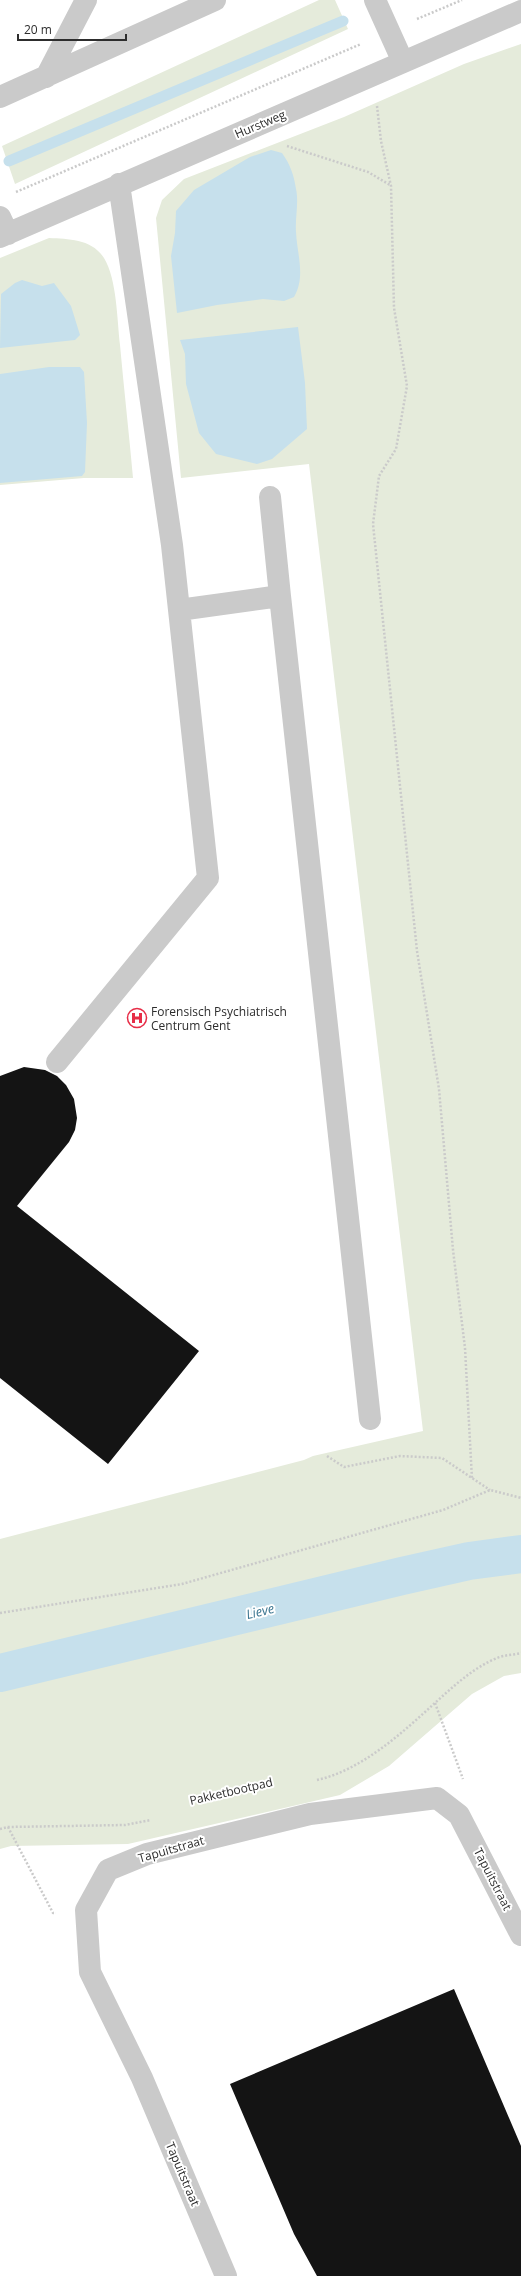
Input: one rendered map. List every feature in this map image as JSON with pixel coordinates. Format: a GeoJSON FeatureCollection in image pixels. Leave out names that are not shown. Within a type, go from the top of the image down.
{"type":"FeatureCollection","features":[{"type":"Feature","properties":{"kind":"street"},"geometry":{"type":"LineString","coordinates":[[46,77],[86,0]]}},
{"type":"Feature","properties":{"kind":"street"},"geometry":{"type":"LineString","coordinates":[[0,97],[215,0]]}},
{"type":"Feature","properties":{"kind":"street"},"geometry":{"type":"LineString","coordinates":[[375,0],[403,62]]}},
{"type":"Feature","properties":{"kind":"street","name":"Hurstweg"},"geometry":{"type":"LineString","coordinates":[[3,229],[119,184],[521,10]]}},
{"type":"Feature","properties":{"kind":"street"},"geometry":{"type":"LineString","coordinates":[[57,1062],[208,878],[171,538],[119,184]]}},
{"type":"Feature","properties":{"kind":"street"},"geometry":{"type":"LineString","coordinates":[[270,497],[370,1420]]}},
{"type":"Feature","properties":{"kind":"street"},"geometry":{"type":"LineString","coordinates":[[179,610],[280,596]]}},
{"type":"Feature","properties":{"kind":"street","name":"Tapuitstraat"},"geometry":{"type":"LineString","coordinates":[[226,2276],[142,2078],[90,1972],[86,1910],[108,1870],[147,1854],[310,1814],[438,1798],[458,1814],[521,1935]]}},
{"type":"Feature","properties":{"kind":"path"},"geometry":{"type":"LineString","coordinates":[[14,193],[462,0]]}},
{"type":"Feature","properties":{"kind":"path"},"geometry":{"type":"LineString","coordinates":[[374,74],[381,141],[391,186],[394,308],[407,386],[396,450],[379,476],[373,524],[417,951],[439,1089],[453,1250],[465,1348],[472,1479]]}},
{"type":"Feature","properties":{"kind":"path"},"geometry":{"type":"LineString","coordinates":[[271,119],[286,146],[368,172],[391,186]]}},
{"type":"Feature","properties":{"kind":"path"},"geometry":{"type":"LineString","coordinates":[[327,1456],[344,1467],[400,1456],[442,1458],[490,1490],[521,1498]]}},
{"type":"Feature","properties":{"kind":"path"},"geometry":{"type":"LineString","coordinates":[[0,1613],[182,1584],[443,1510],[490,1490]]}},
{"type":"Feature","properties":{"kind":"path"},"geometry":{"type":"LineString","coordinates":[[310,1782],[333,1777],[378,1751],[435,1703],[460,1678],[498,1658],[521,1654]]}},
{"type":"Feature","properties":{"kind":"path"},"geometry":{"type":"LineString","coordinates":[[435,1703],[464,1778],[447,1805]]}},
{"type":"Feature","properties":{"kind":"path"},"geometry":{"type":"LineString","coordinates":[[0,1829],[8,1827],[125,1825],[156,1818]]}},
{"type":"Feature","properties":{"kind":"path"},"geometry":{"type":"LineString","coordinates":[[8,1827],[53,1913],[87,1917]]}},
{"type":"Feature","properties":{"kind":"green space"},"geometry":{"type":"Polygon","coordinates":[[[319,0],[335,0],[348,29],[15,184],[2,146],[319,0]]]}},
{"type":"Feature","properties":{"kind":"green space"},"geometry":{"type":"Polygon","coordinates":[[[521,44],[521,1673],[504,1676],[472,1694],[389,1766],[340,1795],[128,1844],[11,1846],[0,1849],[0,1539],[304,1460],[313,1456],[423,1431],[309,464],[181,478],[156,218],[162,200],[184,179],[344,117],[464,64],[521,44]]]}},
{"type":"Feature","properties":{"kind":"green space"},"geometry":{"type":"Polygon","coordinates":[[[49,238],[80,241],[93,247],[104,258],[112,277],[116,300],[133,478],[84,478],[0,485],[0,258],[49,238]]]}},
{"type":"Feature","properties":{"kind":"water"},"geometry":{"type":"Polygon","coordinates":[[[271,150],[282,153],[287,161],[293,174],[297,194],[296,232],[300,265],[300,282],[294,297],[284,301],[263,299],[217,305],[177,313],[171,256],[175,233],[176,211],[194,190],[250,157],[271,150]]]}},
{"type":"Feature","properties":{"kind":"water"},"geometry":{"type":"Polygon","coordinates":[[[22,280],[42,286],[54,283],[71,306],[80,335],[75,340],[0,348],[1,294],[15,283],[22,280]]]}},
{"type":"Feature","properties":{"kind":"water"},"geometry":{"type":"Polygon","coordinates":[[[298,327],[305,383],[307,429],[272,459],[257,464],[216,454],[199,433],[186,384],[185,354],[180,340],[298,327]]]}},
{"type":"Feature","properties":{"kind":"water"},"geometry":{"type":"Polygon","coordinates":[[[49,367],[80,367],[84,372],[87,423],[85,472],[82,476],[0,483],[0,374],[49,367]]]}},
{"type":"Feature","properties":{"kind":"building"},"geometry":{"type":"Polygon","coordinates":[[[24,1067],[45,1070],[57,1076],[66,1085],[74,1099],[77,1118],[75,1130],[69,1142],[17,1206],[199,1351],[108,1464],[0,1378],[0,1076],[24,1067]]]}},
{"type":"Feature","properties":{"kind":"building"},"geometry":{"type":"Polygon","coordinates":[[[454,1989],[521,2146],[521,2276],[317,2276],[294,2234],[230,2084],[454,1989]]]}},
{"type":"Feature","properties":{"kind":"waterway"},"geometry":{"type":"LineString","coordinates":[[9,161],[343,21]]}},
{"type":"Feature","properties":{"kind":"waterway","name":"Lieve"},"geometry":{"type":"LineString","coordinates":[[0,1673],[402,1576],[469,1561],[521,1554]]}},
{"type":"Feature","properties":{"kind":"place","name":"Forensisch Psychiatrisch Centrum Gent"},"geometry":{"type":"Point","coordinates":[137,1018]}}]}
